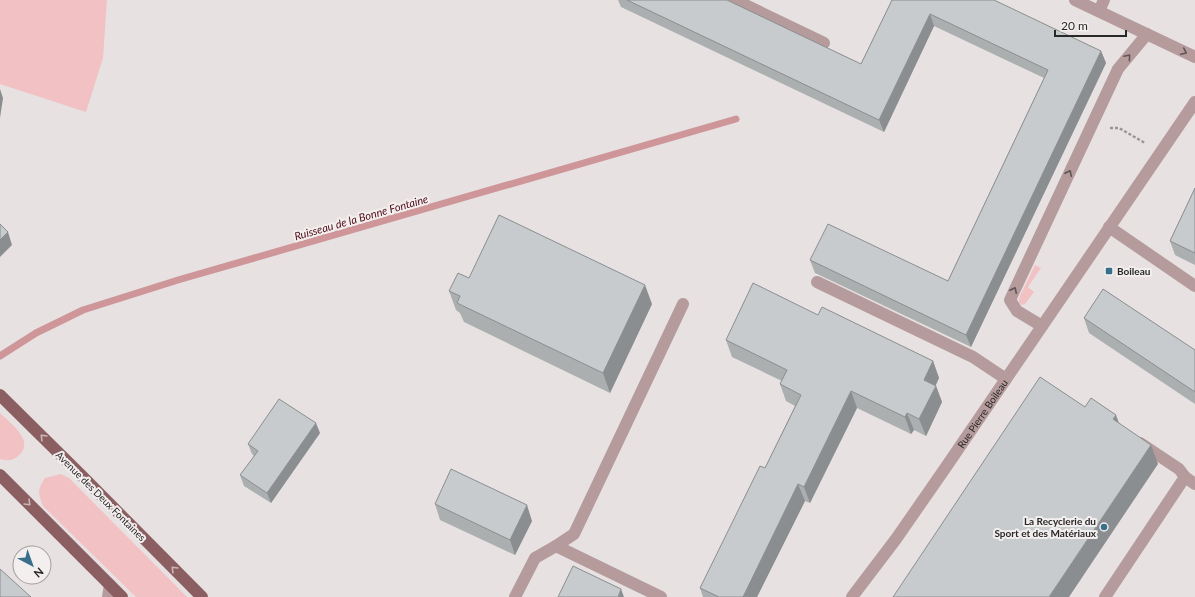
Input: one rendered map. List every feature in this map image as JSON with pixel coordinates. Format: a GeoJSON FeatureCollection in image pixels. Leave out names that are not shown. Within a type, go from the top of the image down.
{"type":"FeatureCollection","features":[{"type":"Feature","properties":{"kind":"main road","name":"Avenue des Deux Fontaines"},"geometry":{"type":"LineString","coordinates":[[0,394],[202,597]]}},
{"type":"Feature","properties":{"kind":"main road"},"geometry":{"type":"LineString","coordinates":[[0,475],[109,591],[122,597]]}},
{"type":"Feature","properties":{"kind":"street"},"geometry":{"type":"LineString","coordinates":[[735,0],[824,43]]}},
{"type":"Feature","properties":{"kind":"street"},"geometry":{"type":"LineString","coordinates":[[1075,0],[1195,57]]}},
{"type":"Feature","properties":{"kind":"street"},"geometry":{"type":"LineString","coordinates":[[1099,11],[1104,0]]}},
{"type":"Feature","properties":{"kind":"street"},"geometry":{"type":"LineString","coordinates":[[1042,326],[1017,311],[1010,300],[1118,69],[1147,34]]}},
{"type":"Feature","properties":{"kind":"street","name":"Rue Pierre Boileau"},"geometry":{"type":"LineString","coordinates":[[852,597],[896,539],[1195,102]]}},
{"type":"Feature","properties":{"kind":"street"},"geometry":{"type":"LineString","coordinates":[[1109,227],[1195,286]]}},
{"type":"Feature","properties":{"kind":"street"},"geometry":{"type":"LineString","coordinates":[[817,282],[973,357],[1006,379]]}},
{"type":"Feature","properties":{"kind":"street"},"geometry":{"type":"LineString","coordinates":[[515,597],[535,558],[574,534],[683,304]]}},
{"type":"Feature","properties":{"kind":"street"},"geometry":{"type":"LineString","coordinates":[[1105,597],[1190,481],[1179,469],[1133,438]]}},
{"type":"Feature","properties":{"kind":"street"},"geometry":{"type":"LineString","coordinates":[[556,546],[661,597]]}},
{"type":"Feature","properties":{"kind":"path"},"geometry":{"type":"LineString","coordinates":[[1090,128],[1118,128],[1161,152]]}},
{"type":"Feature","properties":{"kind":"shaded area"},"geometry":{"type":"Polygon","coordinates":[[[0,0],[107,0],[103,58],[86,112],[0,84],[0,0]]]}},
{"type":"Feature","properties":{"kind":"shaded area"},"geometry":{"type":"Polygon","coordinates":[[[1035,265],[1041,268],[1028,287],[1034,292],[1025,304],[1022,305],[1019,303],[1019,298],[1035,265]]]}},
{"type":"Feature","properties":{"kind":"shaded area"},"geometry":{"type":"Polygon","coordinates":[[[0,413],[15,428],[23,439],[24,445],[22,451],[17,457],[11,460],[0,459],[0,413]]]}},
{"type":"Feature","properties":{"kind":"shaded area"},"geometry":{"type":"Polygon","coordinates":[[[61,474],[69,478],[187,597],[136,597],[43,506],[39,492],[42,482],[45,478],[61,474]]]}},
{"type":"Feature","properties":{"kind":"building"},"geometry":{"type":"Polygon","coordinates":[[[627,0],[727,0],[861,64],[892,0],[994,0],[1101,51],[966,335],[810,260],[828,224],[948,281],[1048,70],[930,14],[879,120],[627,0]]]}},
{"type":"Feature","properties":{"kind":"building"},"geometry":{"type":"Polygon","coordinates":[[[1195,188],[1195,253],[1170,241],[1195,188]]]}},
{"type":"Feature","properties":{"kind":"building"},"geometry":{"type":"Polygon","coordinates":[[[499,215],[645,285],[603,373],[457,303],[460,296],[449,291],[458,273],[469,278],[499,215]]]}},
{"type":"Feature","properties":{"kind":"building"},"geometry":{"type":"Polygon","coordinates":[[[0,224],[8,232],[0,240],[0,224]]]}},
{"type":"Feature","properties":{"kind":"building"},"geometry":{"type":"Polygon","coordinates":[[[753,283],[818,315],[822,307],[933,361],[924,380],[936,386],[919,419],[907,413],[905,417],[851,391],[804,487],[798,484],[743,597],[719,597],[700,588],[760,466],[765,468],[801,395],[780,384],[787,370],[726,340],[753,283]]]}},
{"type":"Feature","properties":{"kind":"building"},"geometry":{"type":"Polygon","coordinates":[[[1103,289],[1195,350],[1195,392],[1084,318],[1103,289]]]}},
{"type":"Feature","properties":{"kind":"building"},"geometry":{"type":"Polygon","coordinates":[[[1040,377],[1085,407],[1091,398],[1116,415],[1113,419],[1151,445],[1049,597],[893,597],[1040,377]]]}},
{"type":"Feature","properties":{"kind":"building"},"geometry":{"type":"Polygon","coordinates":[[[279,399],[316,423],[267,493],[240,475],[258,451],[248,444],[279,399]]]}},
{"type":"Feature","properties":{"kind":"building"},"geometry":{"type":"Polygon","coordinates":[[[451,469],[527,505],[510,540],[435,504],[451,469]]]}},
{"type":"Feature","properties":{"kind":"building"},"geometry":{"type":"Polygon","coordinates":[[[573,566],[621,589],[618,597],[558,597],[573,566]]]}},
{"type":"Feature","properties":{"kind":"building"},"geometry":{"type":"Polygon","coordinates":[[[0,569],[12,580],[12,585],[18,585],[31,597],[0,597],[0,569]]]}},
{"type":"Feature","properties":{"kind":"waterway","name":"Ruisseau de la Bonne Fontaine"},"geometry":{"type":"LineString","coordinates":[[0,356],[36,333],[83,310],[178,280],[736,119]]}},
{"type":"Feature","properties":{"kind":"place","name":"Boileau"},"geometry":{"type":"Point","coordinates":[1109,271]}},
{"type":"Feature","properties":{"kind":"place","name":"La Recyclerie du Sport et des Matériaux"},"geometry":{"type":"Point","coordinates":[1104,527]}}]}
